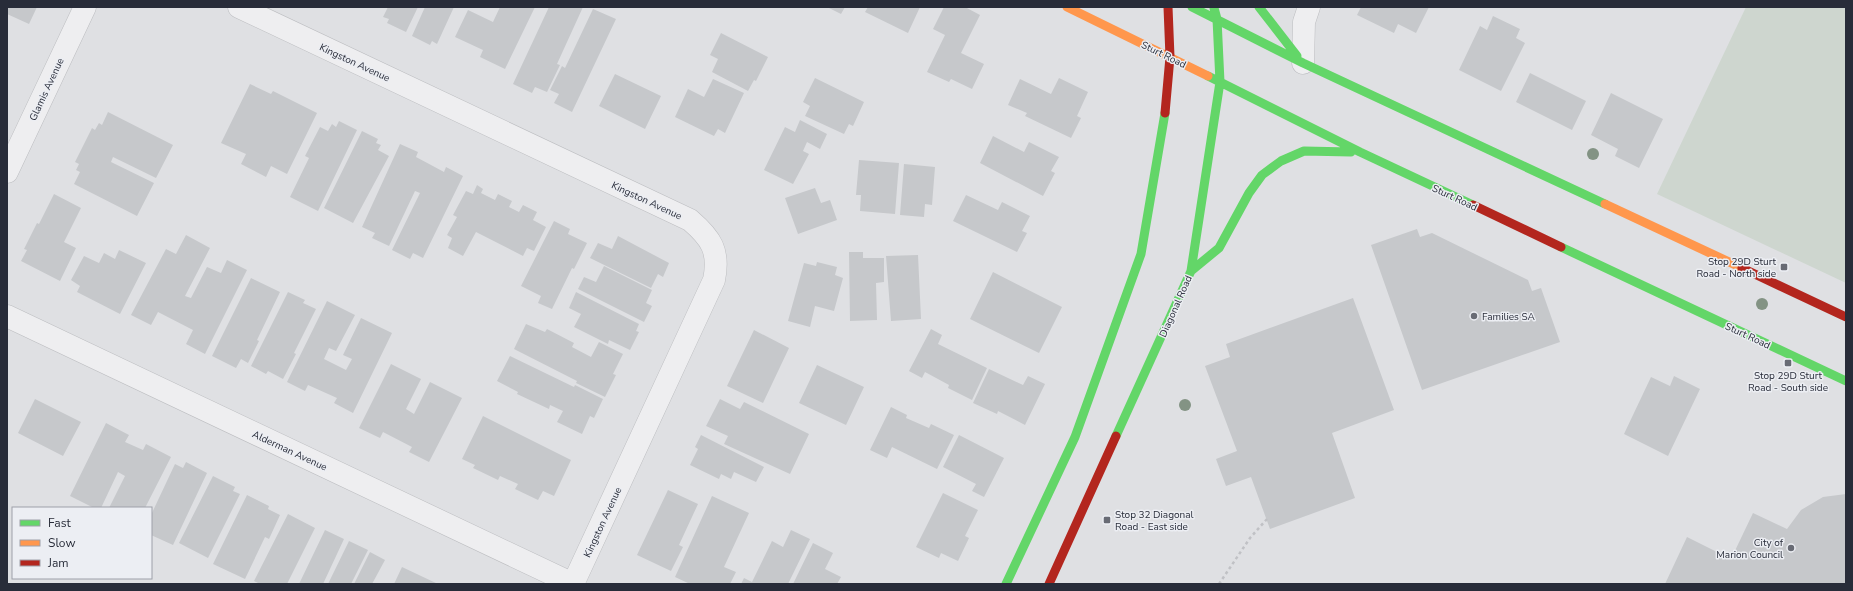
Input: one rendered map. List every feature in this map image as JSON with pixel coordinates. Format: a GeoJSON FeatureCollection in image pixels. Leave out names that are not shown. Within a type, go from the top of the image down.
{"type":"FeatureCollection","features":[{"type":"Feature","properties":{"kind":"main road","name":"Sturt Road"},"geometry":{"type":"LineString","coordinates":[[1067,7],[1360,152],[1846,381]]}},
{"type":"Feature","properties":{"kind":"main road"},"geometry":{"type":"LineString","coordinates":[[1006,584],[1075,437],[1141,254],[1167,101],[1170,57],[1168,7]]}},
{"type":"Feature","properties":{"kind":"main road"},"geometry":{"type":"LineString","coordinates":[[1192,7],[1303,63],[1846,317]]}},
{"type":"Feature","properties":{"kind":"main road","name":"Diagonal Road"},"geometry":{"type":"LineString","coordinates":[[1049,584],[1191,271],[1220,82],[1217,20],[1214,7]]}},
{"type":"Feature","properties":{"kind":"main road"},"geometry":{"type":"LineString","coordinates":[[1258,7],[1303,63]]}},
{"type":"Feature","properties":{"kind":"main road"},"geometry":{"type":"LineString","coordinates":[[1191,271],[1219,248],[1249,193],[1262,174],[1281,162],[1304,151],[1360,152]]}},
{"type":"Feature","properties":{"kind":"street","name":"Glamis Avenue"},"geometry":{"type":"LineString","coordinates":[[7,172],[85,7]]}},
{"type":"Feature","properties":{"kind":"street","name":"Kingston Avenue"},"geometry":{"type":"LineString","coordinates":[[239,7],[690,220],[705,233],[714,250],[717,265],[714,280],[573,584]]}},
{"type":"Feature","properties":{"kind":"street"},"geometry":{"type":"LineString","coordinates":[[1303,63],[1304,22],[1309,7]]}},
{"type":"Feature","properties":{"kind":"street","name":"Alderman Avenue"},"geometry":{"type":"LineString","coordinates":[[7,316],[573,584]]}},
{"type":"Feature","properties":{"kind":"path"},"geometry":{"type":"LineString","coordinates":[[1219,584],[1250,538],[1267,519]]}},
{"type":"Feature","properties":{"kind":"shaded area"},"geometry":{"type":"Polygon","coordinates":[[[1746,7],[1846,7],[1846,283],[1657,194],[1746,7]]]}},
{"type":"Feature","properties":{"kind":"building"},"geometry":{"type":"Polygon","coordinates":[[[7,7],[37,7],[29,24],[7,14],[7,7]]]}},
{"type":"Feature","properties":{"kind":"building"},"geometry":{"type":"Polygon","coordinates":[[[388,7],[418,7],[406,32],[387,23],[389,19],[383,17],[388,7]]]}},
{"type":"Feature","properties":{"kind":"building"},"geometry":{"type":"Polygon","coordinates":[[[425,7],[454,7],[437,44],[432,41],[430,45],[412,36],[425,7]]]}},
{"type":"Feature","properties":{"kind":"building"},"geometry":{"type":"Polygon","coordinates":[[[500,7],[535,7],[505,69],[480,57],[483,50],[455,37],[468,10],[493,22],[500,7]]]}},
{"type":"Feature","properties":{"kind":"building"},"geometry":{"type":"Polygon","coordinates":[[[549,7],[583,7],[557,64],[560,65],[547,92],[535,87],[532,93],[513,84],[549,7]]]}},
{"type":"Feature","properties":{"kind":"building"},"geometry":{"type":"Polygon","coordinates":[[[827,7],[845,7],[841,14],[827,7]]]}},
{"type":"Feature","properties":{"kind":"building"},"geometry":{"type":"Polygon","coordinates":[[[868,7],[920,7],[908,33],[865,12],[868,7]]]}},
{"type":"Feature","properties":{"kind":"building"},"geometry":{"type":"Polygon","coordinates":[[[944,7],[965,7],[980,15],[961,53],[984,64],[972,89],[951,79],[949,82],[927,72],[945,35],[933,29],[944,7]]]}},
{"type":"Feature","properties":{"kind":"building"},"geometry":{"type":"Polygon","coordinates":[[[1361,7],[1429,7],[1416,33],[1398,24],[1394,33],[1357,15],[1361,7]]]}},
{"type":"Feature","properties":{"kind":"building"},"geometry":{"type":"Polygon","coordinates":[[[593,9],[616,19],[572,112],[554,103],[559,94],[550,90],[562,66],[565,68],[593,9]]]}},
{"type":"Feature","properties":{"kind":"building"},"geometry":{"type":"Polygon","coordinates":[[[1493,16],[1520,29],[1516,38],[1525,43],[1501,91],[1459,70],[1480,26],[1487,30],[1493,16]]]}},
{"type":"Feature","properties":{"kind":"building"},"geometry":{"type":"Polygon","coordinates":[[[721,33],[768,57],[756,81],[754,80],[748,91],[712,72],[718,59],[710,55],[721,33]]]}},
{"type":"Feature","properties":{"kind":"building"},"geometry":{"type":"Polygon","coordinates":[[[1530,73],[1586,101],[1572,130],[1516,102],[1530,73]]]}},
{"type":"Feature","properties":{"kind":"building"},"geometry":{"type":"Polygon","coordinates":[[[615,74],[661,96],[645,129],[599,106],[615,74]]]}},
{"type":"Feature","properties":{"kind":"building"},"geometry":{"type":"Polygon","coordinates":[[[815,78],[864,102],[853,126],[849,124],[844,134],[805,116],[810,106],[803,102],[815,78]]]}},
{"type":"Feature","properties":{"kind":"building"},"geometry":{"type":"Polygon","coordinates":[[[1059,78],[1088,92],[1077,116],[1081,118],[1071,138],[1025,116],[1027,113],[1008,105],[1020,79],[1051,94],[1059,78]]]}},
{"type":"Feature","properties":{"kind":"building"},"geometry":{"type":"Polygon","coordinates":[[[713,79],[744,93],[725,133],[718,129],[714,136],[675,117],[688,89],[704,97],[713,79]]]}},
{"type":"Feature","properties":{"kind":"building"},"geometry":{"type":"Polygon","coordinates":[[[250,84],[271,94],[273,91],[317,113],[287,174],[271,166],[266,177],[241,164],[246,154],[221,143],[250,84]]]}},
{"type":"Feature","properties":{"kind":"building"},"geometry":{"type":"Polygon","coordinates":[[[1611,93],[1663,119],[1639,168],[1615,156],[1618,149],[1591,135],[1611,93]]]}},
{"type":"Feature","properties":{"kind":"building"},"geometry":{"type":"Polygon","coordinates":[[[108,112],[173,145],[156,178],[113,157],[111,162],[154,183],[137,216],[74,184],[80,172],[76,170],[79,164],[75,162],[92,128],[95,130],[99,123],[102,125],[108,112]]]}},
{"type":"Feature","properties":{"kind":"building"},"geometry":{"type":"Polygon","coordinates":[[[800,120],[827,134],[820,149],[807,142],[803,151],[809,154],[793,184],[764,170],[785,127],[795,132],[800,120]]]}},
{"type":"Feature","properties":{"kind":"building"},"geometry":{"type":"Polygon","coordinates":[[[339,121],[357,130],[318,211],[290,197],[309,158],[305,156],[320,127],[328,131],[332,124],[336,127],[339,121]]]}},
{"type":"Feature","properties":{"kind":"building"},"geometry":{"type":"Polygon","coordinates":[[[362,131],[378,139],[376,143],[381,145],[378,150],[389,156],[353,223],[324,208],[362,131]]]}},
{"type":"Feature","properties":{"kind":"building"},"geometry":{"type":"Polygon","coordinates":[[[993,136],[1024,152],[1029,142],[1059,157],[1051,171],[1055,173],[1043,196],[980,163],[993,136]]]}},
{"type":"Feature","properties":{"kind":"building"},"geometry":{"type":"Polygon","coordinates":[[[400,144],[418,152],[416,157],[444,172],[446,167],[463,176],[423,258],[413,253],[410,259],[392,250],[420,193],[415,191],[389,246],[372,238],[375,233],[362,227],[400,144]]]}},
{"type":"Feature","properties":{"kind":"building"},"geometry":{"type":"Polygon","coordinates":[[[859,160],[899,163],[895,214],[860,211],[861,195],[856,195],[859,160]]]}},
{"type":"Feature","properties":{"kind":"building"},"geometry":{"type":"Polygon","coordinates":[[[904,164],[935,167],[932,205],[925,204],[924,217],[900,215],[904,164]]]}},
{"type":"Feature","properties":{"kind":"building"},"geometry":{"type":"Polygon","coordinates":[[[477,185],[483,189],[481,193],[495,200],[498,194],[512,201],[509,207],[519,212],[523,205],[537,212],[533,220],[546,227],[534,251],[527,248],[523,256],[476,232],[463,256],[448,248],[452,238],[447,235],[457,217],[453,215],[466,191],[473,194],[477,185]]]}},
{"type":"Feature","properties":{"kind":"building"},"geometry":{"type":"Polygon","coordinates":[[[815,188],[821,203],[830,200],[837,220],[798,234],[785,198],[815,188]]]}},
{"type":"Feature","properties":{"kind":"building"},"geometry":{"type":"Polygon","coordinates":[[[54,194],[81,208],[64,242],[76,248],[60,281],[21,261],[27,250],[24,249],[54,194]]]}},
{"type":"Feature","properties":{"kind":"building"},"geometry":{"type":"Polygon","coordinates":[[[966,195],[998,210],[1002,202],[1030,216],[1022,231],[1027,233],[1017,252],[953,221],[966,195]]]}},
{"type":"Feature","properties":{"kind":"building"},"geometry":{"type":"Polygon","coordinates":[[[554,221],[570,229],[568,234],[587,243],[574,269],[572,268],[552,309],[538,303],[541,296],[521,286],[554,221]]]}},
{"type":"Feature","properties":{"kind":"building","name":"Families SA"},"geometry":{"type":"Polygon","coordinates":[[[1417,229],[1420,237],[1432,233],[1528,280],[1532,291],[1541,288],[1560,342],[1422,390],[1371,245],[1417,229]]]}},
{"type":"Feature","properties":{"kind":"building"},"geometry":{"type":"Polygon","coordinates":[[[186,235],[210,248],[185,296],[191,298],[207,267],[221,273],[227,260],[247,270],[205,354],[186,344],[193,330],[158,312],[151,325],[131,315],[166,249],[176,254],[186,235]]]}},
{"type":"Feature","properties":{"kind":"building"},"geometry":{"type":"Polygon","coordinates":[[[618,236],[669,263],[663,277],[658,274],[651,288],[590,258],[598,243],[612,249],[618,236]]]}},
{"type":"Feature","properties":{"kind":"building"},"geometry":{"type":"Polygon","coordinates":[[[119,250],[146,263],[120,314],[77,292],[80,286],[71,280],[84,256],[99,263],[104,253],[115,259],[119,250]]]}},
{"type":"Feature","properties":{"kind":"building"},"geometry":{"type":"Polygon","coordinates":[[[849,252],[863,252],[863,258],[884,258],[884,282],[876,283],[877,320],[850,321],[849,252]]]}},
{"type":"Feature","properties":{"kind":"building"},"geometry":{"type":"Polygon","coordinates":[[[918,255],[921,319],[891,321],[886,256],[918,255]]]}},
{"type":"Feature","properties":{"kind":"building"},"geometry":{"type":"Polygon","coordinates":[[[817,262],[837,267],[835,275],[843,278],[834,311],[815,306],[810,327],[788,321],[804,263],[816,266],[817,262]]]}},
{"type":"Feature","properties":{"kind":"building"},"geometry":{"type":"Polygon","coordinates":[[[604,266],[652,290],[646,303],[652,306],[644,322],[578,289],[584,277],[596,282],[604,266]]]}},
{"type":"Feature","properties":{"kind":"building"},"geometry":{"type":"Polygon","coordinates":[[[993,272],[1062,307],[1039,353],[970,319],[993,272]]]}},
{"type":"Feature","properties":{"kind":"building"},"geometry":{"type":"Polygon","coordinates":[[[251,278],[280,292],[257,340],[259,341],[248,363],[241,359],[236,368],[212,356],[251,278]]]}},
{"type":"Feature","properties":{"kind":"building"},"geometry":{"type":"Polygon","coordinates":[[[288,292],[305,300],[303,303],[316,309],[283,379],[268,371],[266,374],[251,366],[288,292]]]}},
{"type":"Feature","properties":{"kind":"building"},"geometry":{"type":"Polygon","coordinates":[[[576,292],[639,324],[636,331],[639,332],[630,350],[609,340],[608,344],[574,327],[581,314],[569,308],[576,292]]]}},
{"type":"Feature","properties":{"kind":"building"},"geometry":{"type":"Polygon","coordinates":[[[1353,298],[1394,410],[1332,433],[1355,498],[1270,529],[1251,477],[1226,486],[1216,459],[1237,451],[1205,366],[1230,357],[1226,344],[1353,298]]]}},
{"type":"Feature","properties":{"kind":"building"},"geometry":{"type":"Polygon","coordinates":[[[327,301],[355,315],[336,351],[329,348],[324,359],[346,370],[352,359],[343,355],[361,318],[392,333],[353,413],[334,403],[337,398],[308,385],[305,391],[287,382],[327,301]]]}},
{"type":"Feature","properties":{"kind":"building"},"geometry":{"type":"Polygon","coordinates":[[[526,324],[545,332],[547,329],[574,343],[572,347],[591,357],[599,342],[623,354],[613,374],[616,375],[605,397],[514,349],[526,324]]]}},
{"type":"Feature","properties":{"kind":"building"},"geometry":{"type":"Polygon","coordinates":[[[931,329],[942,335],[938,344],[987,368],[972,400],[948,388],[949,385],[925,372],[922,378],[909,371],[931,329]]]}},
{"type":"Feature","properties":{"kind":"building"},"geometry":{"type":"Polygon","coordinates":[[[754,330],[789,348],[763,403],[727,386],[754,330]]]}},
{"type":"Feature","properties":{"kind":"building"},"geometry":{"type":"Polygon","coordinates":[[[510,356],[574,387],[575,385],[603,399],[594,418],[590,416],[582,434],[557,422],[563,411],[550,405],[549,409],[517,394],[518,392],[497,381],[510,356]]]}},
{"type":"Feature","properties":{"kind":"building"},"geometry":{"type":"Polygon","coordinates":[[[391,364],[421,379],[406,409],[414,414],[430,382],[462,398],[429,462],[409,452],[412,447],[383,432],[380,438],[359,428],[391,364]]]}},
{"type":"Feature","properties":{"kind":"building"},"geometry":{"type":"Polygon","coordinates":[[[817,365],[864,387],[846,425],[799,403],[817,365]]]}},
{"type":"Feature","properties":{"kind":"building"},"geometry":{"type":"Polygon","coordinates":[[[989,369],[1023,385],[1028,376],[1045,384],[1025,425],[998,411],[997,414],[973,403],[989,369]]]}},
{"type":"Feature","properties":{"kind":"building"},"geometry":{"type":"Polygon","coordinates":[[[1674,376],[1700,389],[1668,456],[1624,434],[1651,377],[1670,386],[1674,376]]]}},
{"type":"Feature","properties":{"kind":"building"},"geometry":{"type":"Polygon","coordinates":[[[35,399],[81,422],[63,456],[18,433],[35,399]]]}},
{"type":"Feature","properties":{"kind":"building"},"geometry":{"type":"Polygon","coordinates":[[[720,399],[740,409],[744,402],[809,434],[790,474],[724,444],[728,436],[706,426],[720,399]]]}},
{"type":"Feature","properties":{"kind":"building"},"geometry":{"type":"Polygon","coordinates":[[[891,407],[907,415],[906,418],[929,428],[931,424],[954,435],[937,469],[892,447],[887,458],[870,450],[891,407]]]}},
{"type":"Feature","properties":{"kind":"building"},"geometry":{"type":"Polygon","coordinates":[[[483,416],[571,460],[554,496],[543,491],[538,500],[515,489],[518,484],[500,476],[498,480],[473,468],[475,465],[462,459],[483,416]]]}},
{"type":"Feature","properties":{"kind":"building"},"geometry":{"type":"Polygon","coordinates":[[[106,423],[129,435],[125,442],[143,450],[146,444],[171,457],[146,507],[110,507],[125,476],[118,472],[101,507],[92,507],[70,496],[106,423]]]}},
{"type":"Feature","properties":{"kind":"building"},"geometry":{"type":"Polygon","coordinates":[[[701,435],[764,467],[756,482],[734,472],[731,479],[721,474],[719,479],[690,465],[698,449],[695,447],[701,435]]]}},
{"type":"Feature","properties":{"kind":"building"},"geometry":{"type":"Polygon","coordinates":[[[959,435],[1004,458],[984,497],[972,491],[976,484],[943,467],[959,435]]]}},
{"type":"Feature","properties":{"kind":"building"},"geometry":{"type":"Polygon","coordinates":[[[186,462],[207,473],[173,545],[152,535],[152,513],[175,464],[183,468],[186,462]]]}},
{"type":"Feature","properties":{"kind":"building"},"geometry":{"type":"Polygon","coordinates":[[[213,476],[235,487],[233,491],[240,494],[208,558],[179,543],[213,476]]]}},
{"type":"Feature","properties":{"kind":"building"},"geometry":{"type":"Polygon","coordinates":[[[668,490],[698,504],[679,545],[683,547],[671,571],[637,555],[668,490]]]}},
{"type":"Feature","properties":{"kind":"building"},"geometry":{"type":"Polygon","coordinates":[[[943,493],[978,510],[965,536],[969,538],[958,561],[941,553],[939,558],[916,547],[943,493]]]}},
{"type":"Feature","properties":{"kind":"building","name":"City of Marion Council"},"geometry":{"type":"Polygon","coordinates":[[[1846,494],[1846,584],[1665,584],[1687,537],[1731,559],[1753,513],[1787,529],[1801,510],[1823,497],[1846,494]]]}},
{"type":"Feature","properties":{"kind":"building"},"geometry":{"type":"Polygon","coordinates":[[[247,495],[269,506],[268,509],[280,515],[269,539],[265,537],[245,579],[213,564],[247,495]]]}},
{"type":"Feature","properties":{"kind":"building"},"geometry":{"type":"Polygon","coordinates":[[[712,496],[749,513],[724,567],[736,572],[730,584],[690,584],[675,577],[712,496]]]}},
{"type":"Feature","properties":{"kind":"building"},"geometry":{"type":"Polygon","coordinates":[[[288,514],[315,528],[287,584],[260,584],[254,581],[288,514]]]}},
{"type":"Feature","properties":{"kind":"building"},"geometry":{"type":"Polygon","coordinates":[[[325,530],[344,539],[323,584],[299,584],[325,530]]]}},
{"type":"Feature","properties":{"kind":"building"},"geometry":{"type":"Polygon","coordinates":[[[791,530],[810,539],[788,584],[741,584],[744,578],[752,582],[772,541],[783,547],[791,530]]]}},
{"type":"Feature","properties":{"kind":"building"},"geometry":{"type":"Polygon","coordinates":[[[349,541],[368,550],[351,584],[328,584],[349,541]]]}},
{"type":"Feature","properties":{"kind":"building"},"geometry":{"type":"Polygon","coordinates":[[[813,543],[833,553],[825,569],[841,577],[837,584],[793,584],[813,543]]]}},
{"type":"Feature","properties":{"kind":"building"},"geometry":{"type":"Polygon","coordinates":[[[370,552],[385,560],[372,584],[354,584],[370,552]]]}},
{"type":"Feature","properties":{"kind":"building"},"geometry":{"type":"Polygon","coordinates":[[[402,567],[438,584],[394,584],[402,567]]]}},
{"type":"Feature","properties":{"kind":"traffic: fast"},"geometry":{"type":"LineString","coordinates":[[1192,7],[1303,63],[1605,204]]}},
{"type":"Feature","properties":{"kind":"traffic: fast"},"geometry":{"type":"LineString","coordinates":[[1259,7],[1297,56]]}},
{"type":"Feature","properties":{"kind":"traffic: fast"},"geometry":{"type":"LineString","coordinates":[[1116,436],[1191,271],[1220,82],[1217,19],[1214,8]]}},
{"type":"Feature","properties":{"kind":"traffic: fast"},"geometry":{"type":"LineString","coordinates":[[1208,76],[1360,152],[1473,205]]}},
{"type":"Feature","properties":{"kind":"traffic: fast"},"geometry":{"type":"LineString","coordinates":[[1006,584],[1075,437],[1141,254],[1165,113]]}},
{"type":"Feature","properties":{"kind":"traffic: fast"},"geometry":{"type":"LineString","coordinates":[[1191,271],[1219,248],[1249,193],[1262,175],[1281,161],[1304,151],[1351,152]]}},
{"type":"Feature","properties":{"kind":"traffic: fast"},"geometry":{"type":"LineString","coordinates":[[1561,247],[1846,381]]}},
{"type":"Feature","properties":{"kind":"traffic: slow"},"geometry":{"type":"LineString","coordinates":[[1067,7],[1208,76]]}},
{"type":"Feature","properties":{"kind":"traffic: slow"},"geometry":{"type":"LineString","coordinates":[[1605,204],[1742,268]]}},
{"type":"Feature","properties":{"kind":"traffic: jam"},"geometry":{"type":"LineString","coordinates":[[1165,113],[1170,57],[1168,7]]}},
{"type":"Feature","properties":{"kind":"traffic: jam"},"geometry":{"type":"LineString","coordinates":[[1473,205],[1561,247]]}},
{"type":"Feature","properties":{"kind":"traffic: jam"},"geometry":{"type":"LineString","coordinates":[[1742,268],[1846,317]]}},
{"type":"Feature","properties":{"kind":"traffic: jam"},"geometry":{"type":"LineString","coordinates":[[1049,584],[1116,436]]}},
{"type":"Feature","properties":{"kind":"place","name":"Stop 29D Sturt Road - North side"},"geometry":{"type":"Point","coordinates":[1784,267]}},
{"type":"Feature","properties":{"kind":"place","name":"Families SA"},"geometry":{"type":"Point","coordinates":[1474,316]}},
{"type":"Feature","properties":{"kind":"place","name":"Stop 29D Sturt Road - South side"},"geometry":{"type":"Point","coordinates":[1788,363]}},
{"type":"Feature","properties":{"kind":"place","name":"Stop 32 Diagonal Road - East side"},"geometry":{"type":"Point","coordinates":[1107,520]}},
{"type":"Feature","properties":{"kind":"place","name":"City of Marion Council"},"geometry":{"type":"Point","coordinates":[1791,548]}}]}
